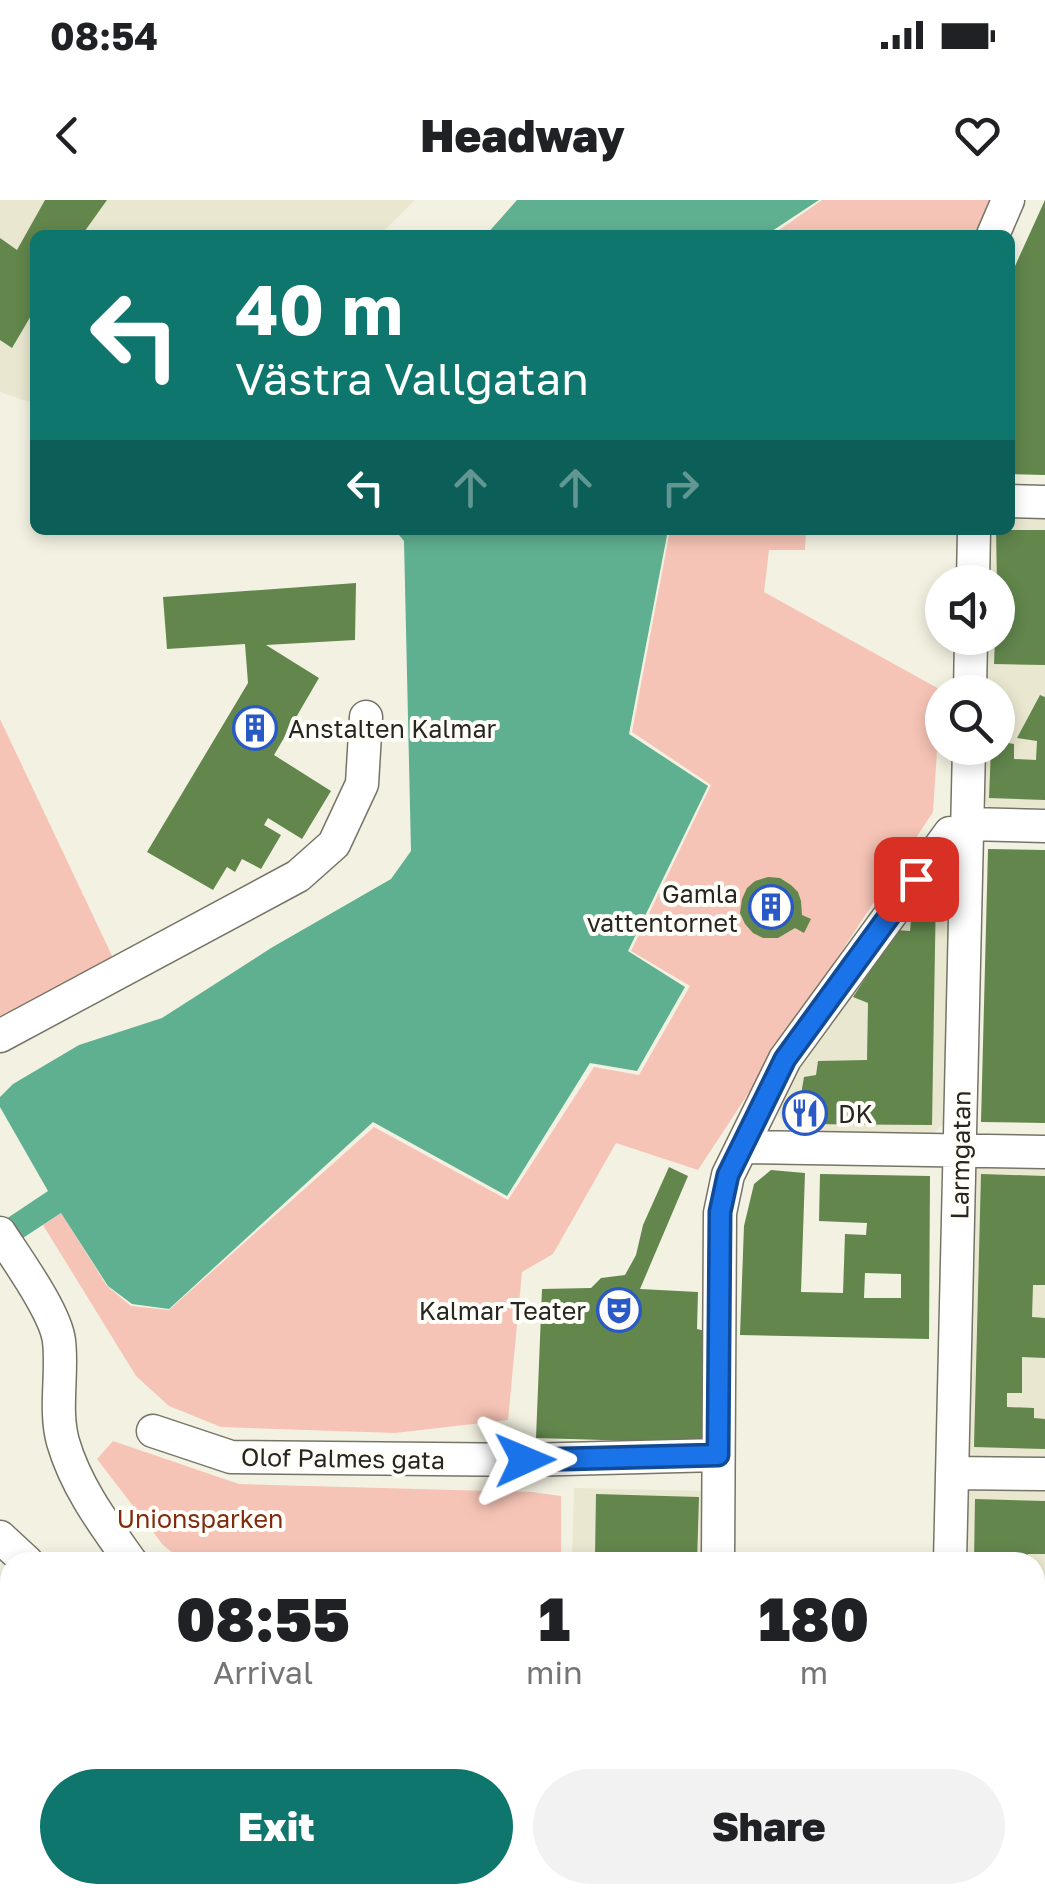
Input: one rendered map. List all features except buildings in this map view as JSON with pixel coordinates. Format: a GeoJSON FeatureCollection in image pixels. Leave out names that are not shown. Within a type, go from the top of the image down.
{"type":"FeatureCollection","features":[{"type":"Feature","properties":{"kind":"street"},"geometry":{"type":"LineString","coordinates":[[995,230],[1008,200]]}},
{"type":"Feature","properties":{"kind":"street"},"geometry":{"type":"LineString","coordinates":[[1015,501],[1045,502]]}},
{"type":"Feature","properties":{"kind":"street"},"geometry":{"type":"LineString","coordinates":[[973,565],[974,535]]}},
{"type":"Feature","properties":{"kind":"street"},"geometry":{"type":"LineString","coordinates":[[0,1036],[298,876],[334,844],[362,784],[366,717]]}},
{"type":"Feature","properties":{"kind":"street","name":"Larmgatan"},"geometry":{"type":"LineString","coordinates":[[950,1552],[960,1151],[959,828],[967,765]]}},
{"type":"Feature","properties":{"kind":"street"},"geometry":{"type":"LineString","coordinates":[[718,1552],[720,1212],[728,1175],[785,1059],[959,828],[1045,826]]}},
{"type":"Feature","properties":{"kind":"street"},"geometry":{"type":"LineString","coordinates":[[743,1147],[1045,1152]]}},
{"type":"Feature","properties":{"kind":"street"},"geometry":{"type":"LineString","coordinates":[[9,1246],[37,1290],[59,1337],[61,1436],[72,1470],[124,1552]]}},
{"type":"Feature","properties":{"kind":"street","name":"Olof Palmes gata"},"geometry":{"type":"LineString","coordinates":[[154,1431],[231,1457],[525,1460],[718,1455]]}},
{"type":"Feature","properties":{"kind":"street"},"geometry":{"type":"LineString","coordinates":[[952,1472],[1045,1474]]}},
{"type":"Feature","properties":{"kind":"shaded area"},"geometry":{"type":"Polygon","coordinates":[[[0,200],[415,200],[385,230],[30,230],[30,402],[0,392],[0,200]]]}},
{"type":"Feature","properties":{"kind":"shaded area"},"geometry":{"type":"Polygon","coordinates":[[[517,200],[819,200],[774,230],[490,230],[517,200]]]}},
{"type":"Feature","properties":{"kind":"shaded area"},"geometry":{"type":"Polygon","coordinates":[[[1015,514],[1045,514],[1045,808],[988,807],[978,791],[979,765],[1015,765],[1015,675],[982,675],[982,655],[1015,655],[1015,565],[985,565],[986,535],[1015,535],[1015,514]]]}},
{"type":"Feature","properties":{"kind":"shaded area"},"geometry":{"type":"Polygon","coordinates":[[[399,535],[667,535],[629,734],[708,786],[628,951],[685,987],[637,1071],[590,1063],[507,1196],[373,1122],[169,1309],[132,1304],[108,1286],[61,1213],[0,1253],[0,1223],[48,1191],[0,1107],[0,1097],[13,1084],[79,1045],[162,1018],[271,948],[391,879],[411,851],[404,541],[399,535]]]}},
{"type":"Feature","properties":{"kind":"shaded area"},"geometry":{"type":"Polygon","coordinates":[[[949,876],[944,1123],[931,1136],[793,1133],[778,1115],[793,1061],[921,881],[949,876]]]}},
{"type":"Feature","properties":{"kind":"shaded area"},"geometry":{"type":"Polygon","coordinates":[[[976,1165],[1045,1166],[1045,1468],[983,1467],[963,1453],[967,1174],[976,1165]]]}},
{"type":"Feature","properties":{"kind":"shaded area"},"geometry":{"type":"Polygon","coordinates":[[[574,1488],[711,1491],[708,1552],[572,1552],[574,1488]]]}},
{"type":"Feature","properties":{"kind":"shaded area"},"geometry":{"type":"Polygon","coordinates":[[[966,1488],[1045,1489],[1045,1552],[963,1552],[966,1488]]]}},
{"type":"Feature","properties":{"kind":"green space"},"geometry":{"type":"Polygon","coordinates":[[[822,200],[989,200],[977,230],[779,230],[822,200]]]}},
{"type":"Feature","properties":{"kind":"green space"},"geometry":{"type":"Polygon","coordinates":[[[669,535],[806,535],[805,550],[769,550],[764,592],[925,681],[925,765],[936,765],[933,812],[698,1170],[616,1143],[553,1254],[522,1272],[508,1420],[395,1433],[221,1427],[169,1406],[136,1376],[43,1225],[61,1213],[107,1286],[131,1306],[169,1310],[374,1127],[508,1200],[594,1067],[639,1075],[690,986],[631,951],[711,785],[632,732],[669,535]]]}},
{"type":"Feature","properties":{"kind":"green space"},"geometry":{"type":"Polygon","coordinates":[[[0,719],[114,960],[0,1025],[0,719]]]}},
{"type":"Feature","properties":{"kind":"green space","name":"Unionsparken"},"geometry":{"type":"Polygon","coordinates":[[[113,1441],[239,1484],[561,1496],[561,1552],[172,1552],[97,1459],[113,1441]]]}},
{"type":"Feature","properties":{"kind":"place","name":"Anstalten Kalmar"},"geometry":{"type":"Point","coordinates":[255,728]}},
{"type":"Feature","properties":{"kind":"place","name":"Gamla vattentornet"},"geometry":{"type":"Point","coordinates":[771,907]}},
{"type":"Feature","properties":{"kind":"place","name":"DK"},"geometry":{"type":"Point","coordinates":[805,1113]}},
{"type":"Feature","properties":{"kind":"place","name":"Kalmar Teater"},"geometry":{"type":"Point","coordinates":[619,1310]}},
{"type":"Feature","properties":{"kind":"route"},"geometry":{"type":"LineString","coordinates":[[525,1460],[718,1455],[720,1212],[728,1175],[785,1059],[916,879]]}}]}
